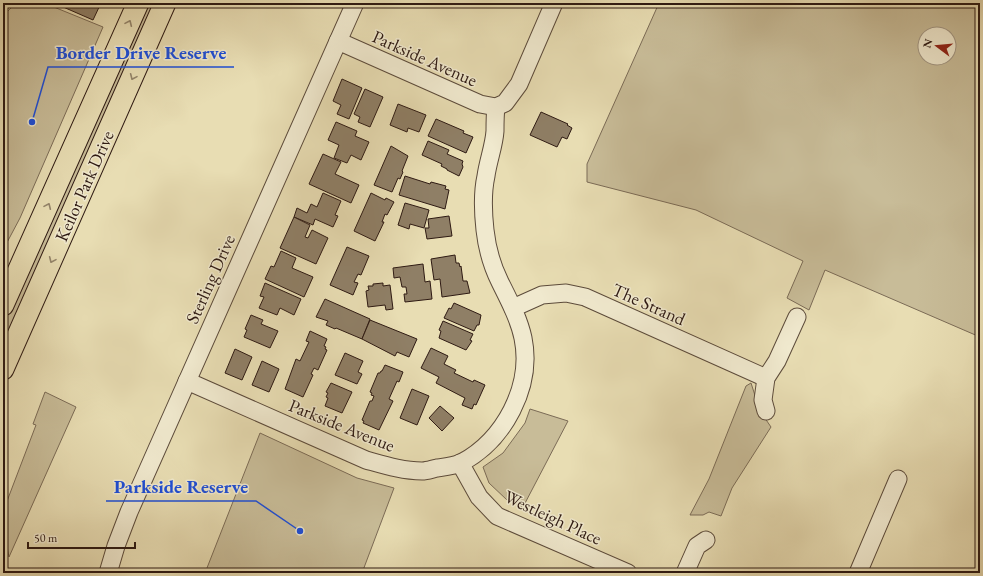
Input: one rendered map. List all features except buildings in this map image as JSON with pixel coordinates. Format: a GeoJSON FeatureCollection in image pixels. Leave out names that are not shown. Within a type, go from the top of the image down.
{"type":"FeatureCollection","features":[{"type":"Feature","properties":{"kind":"main road","name":"Keilor Park Drive"},"geometry":{"type":"LineString","coordinates":[[3,305],[21,268],[138,3]]}},
{"type":"Feature","properties":{"kind":"main road","name":"Keilor Park Drive"},"geometry":{"type":"LineString","coordinates":[[3,369],[165,3]]}},
{"type":"Feature","properties":{"kind":"street","name":"Sterling Drive"},"geometry":{"type":"LineString","coordinates":[[108,573],[121,530],[355,3]]}},
{"type":"Feature","properties":{"kind":"street"},"geometry":{"type":"LineString","coordinates":[[496,107],[505,103],[519,84],[554,3]]}},
{"type":"Feature","properties":{"kind":"street","name":"Parkside Avenue"},"geometry":{"type":"LineString","coordinates":[[187,381],[366,460],[395,468],[423,471],[460,463],[481,449],[500,431],[512,411],[522,385],[525,360],[523,338],[513,308],[499,281],[490,256],[484,224],[483,204],[485,177],[495,132],[496,107],[480,104],[338,41]]}},
{"type":"Feature","properties":{"kind":"street","name":"The Strand"},"geometry":{"type":"LineString","coordinates":[[513,308],[542,295],[566,293],[585,297],[766,378]]}},
{"type":"Feature","properties":{"kind":"street"},"geometry":{"type":"LineString","coordinates":[[766,411],[763,400],[766,378],[777,361],[797,317]]}},
{"type":"Feature","properties":{"kind":"street","name":"Westleigh Place"},"geometry":{"type":"LineString","coordinates":[[460,463],[479,497],[497,516],[628,573]]}},
{"type":"Feature","properties":{"kind":"street"},"geometry":{"type":"LineString","coordinates":[[858,573],[898,479]]}},
{"type":"Feature","properties":{"kind":"street"},"geometry":{"type":"LineString","coordinates":[[685,573],[697,546],[706,540]]}},
{"type":"Feature","properties":{"kind":"shaded area"},"geometry":{"type":"Polygon","coordinates":[[[16,3],[44,3],[103,27],[20,218],[3,250],[3,16],[16,3]]]}},
{"type":"Feature","properties":{"kind":"shaded area"},"geometry":{"type":"Polygon","coordinates":[[[147,3],[156,3],[3,350],[3,324],[147,3]]]}},
{"type":"Feature","properties":{"kind":"shaded area"},"geometry":{"type":"Polygon","coordinates":[[[659,3],[980,3],[980,337],[825,270],[809,310],[787,298],[803,261],[696,210],[587,182],[587,164],[659,3]]]}},
{"type":"Feature","properties":{"kind":"shaded area"},"geometry":{"type":"Polygon","coordinates":[[[751,383],[760,411],[771,427],[732,488],[721,516],[709,512],[703,515],[690,515],[709,479],[746,386],[751,383]]]}},
{"type":"Feature","properties":{"kind":"shaded area"},"geometry":{"type":"Polygon","coordinates":[[[45,392],[76,407],[9,557],[4,531],[4,509],[36,425],[33,424],[45,392]]]}},
{"type":"Feature","properties":{"kind":"shaded area"},"geometry":{"type":"Polygon","coordinates":[[[530,409],[568,421],[523,507],[507,500],[489,483],[483,467],[503,453],[525,423],[530,409]]]}},
{"type":"Feature","properties":{"kind":"shaded area"},"geometry":{"type":"Polygon","coordinates":[[[260,433],[357,478],[394,488],[362,573],[205,573],[260,433]]]}},
{"type":"Feature","properties":{"kind":"place","name":"Border Drive Reserve"},"geometry":{"type":"Point","coordinates":[32,122]}},
{"type":"Feature","properties":{"kind":"place","name":"Parkside Reserve"},"geometry":{"type":"Point","coordinates":[300,531]}}]}
